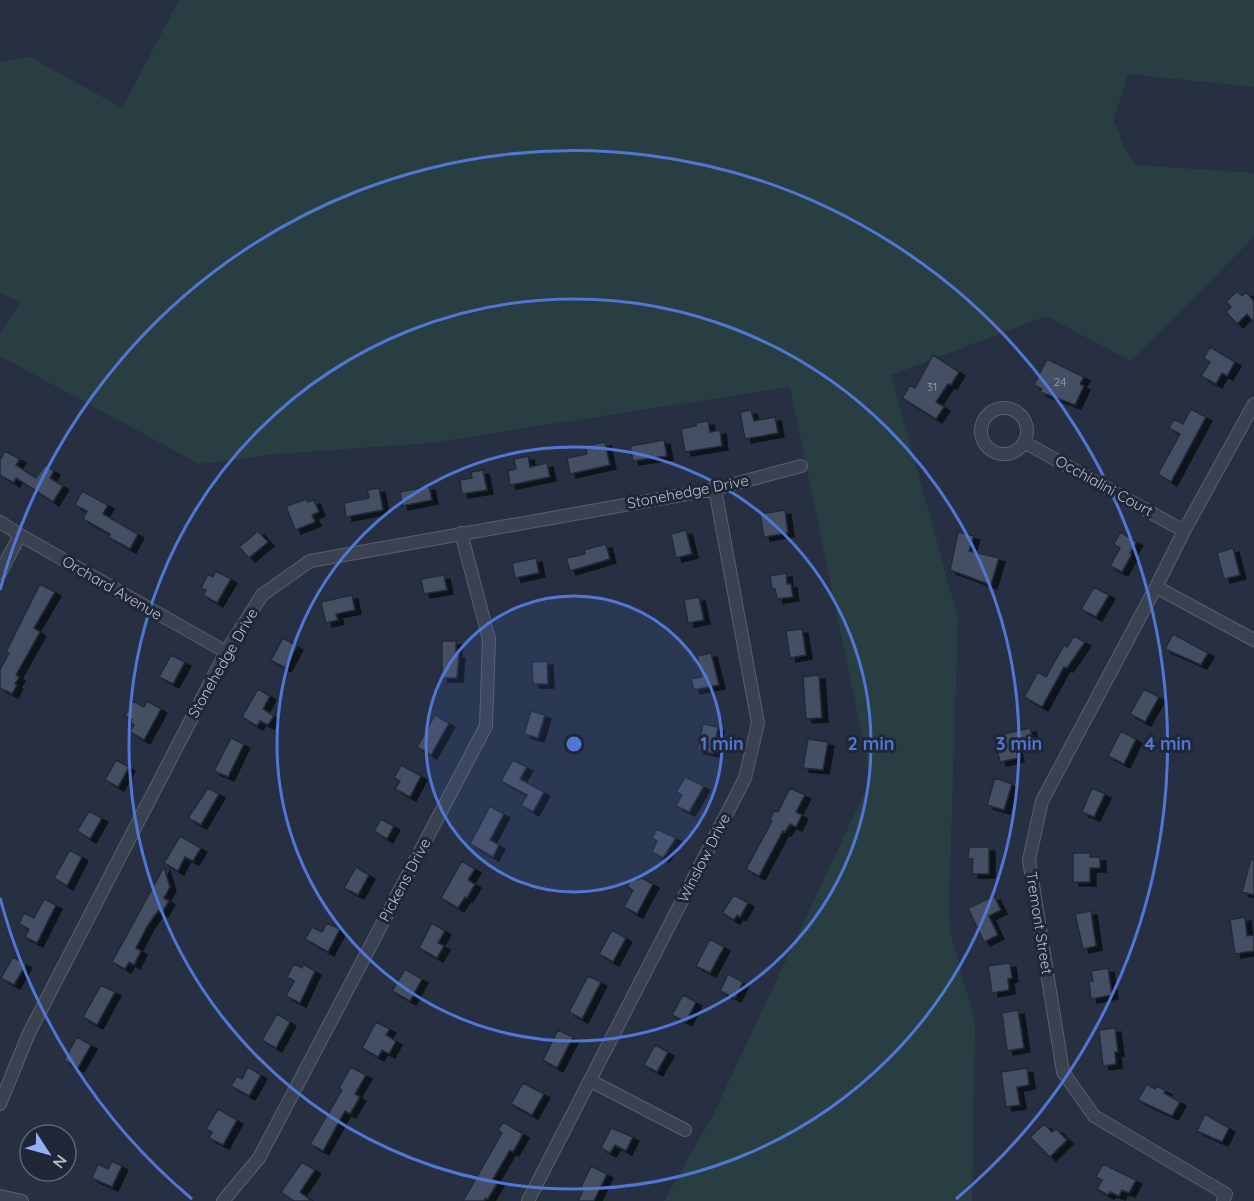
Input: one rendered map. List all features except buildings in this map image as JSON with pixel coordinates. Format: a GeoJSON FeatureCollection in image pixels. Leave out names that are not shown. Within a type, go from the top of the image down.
{"type":"FeatureCollection","features":[{"type":"Feature","properties":{"kind":"street","name":"Tremont Street"},"geometry":{"type":"LineString","coordinates":[[1224,1197],[1094,1116],[1063,1072],[1029,860],[1042,801],[1184,531],[1254,404]]}},
{"type":"Feature","properties":{"kind":"street","name":"Occhialini Court"},"geometry":{"type":"LineString","coordinates":[[1024,442],[1184,531]]}},
{"type":"Feature","properties":{"kind":"street","name":"Stonehedge Drive"},"geometry":{"type":"LineString","coordinates":[[0,1104],[29,1033],[226,652],[262,595],[310,561],[715,489],[801,466]]}},
{"type":"Feature","properties":{"kind":"street","name":"Winslow Drive"},"geometry":{"type":"LineString","coordinates":[[528,1201],[745,778],[758,723],[715,489]]}},
{"type":"Feature","properties":{"kind":"street","name":"Orchard Avenue"},"geometry":{"type":"LineString","coordinates":[[0,522],[20,536],[226,652]]}},
{"type":"Feature","properties":{"kind":"street","name":"Pickens Drive"},"geometry":{"type":"LineString","coordinates":[[223,1201],[259,1158],[486,726],[489,639],[461,533]]}},
{"type":"Feature","properties":{"kind":"street"},"geometry":{"type":"LineString","coordinates":[[0,573],[20,536]]}},
{"type":"Feature","properties":{"kind":"street"},"geometry":{"type":"LineString","coordinates":[[1156,587],[1254,640]]}},
{"type":"Feature","properties":{"kind":"street"},"geometry":{"type":"LineString","coordinates":[[591,1082],[686,1130]]}},
{"type":"Feature","properties":{"kind":"street"},"geometry":{"type":"LineString","coordinates":[[0,1196],[22,1201]]}},
{"type":"Feature","properties":{"kind":"green space"},"geometry":{"type":"Polygon","coordinates":[[[179,0],[1254,0],[1254,87],[1128,74],[1114,120],[1125,150],[1136,165],[1254,173],[1254,237],[1131,361],[1046,316],[891,375],[958,618],[949,904],[950,931],[975,1022],[972,1201],[664,1201],[714,1113],[871,779],[790,387],[430,443],[276,454],[199,464],[0,356],[0,333],[20,303],[0,292],[0,62],[30,57],[122,108],[179,0]]]}}]}
